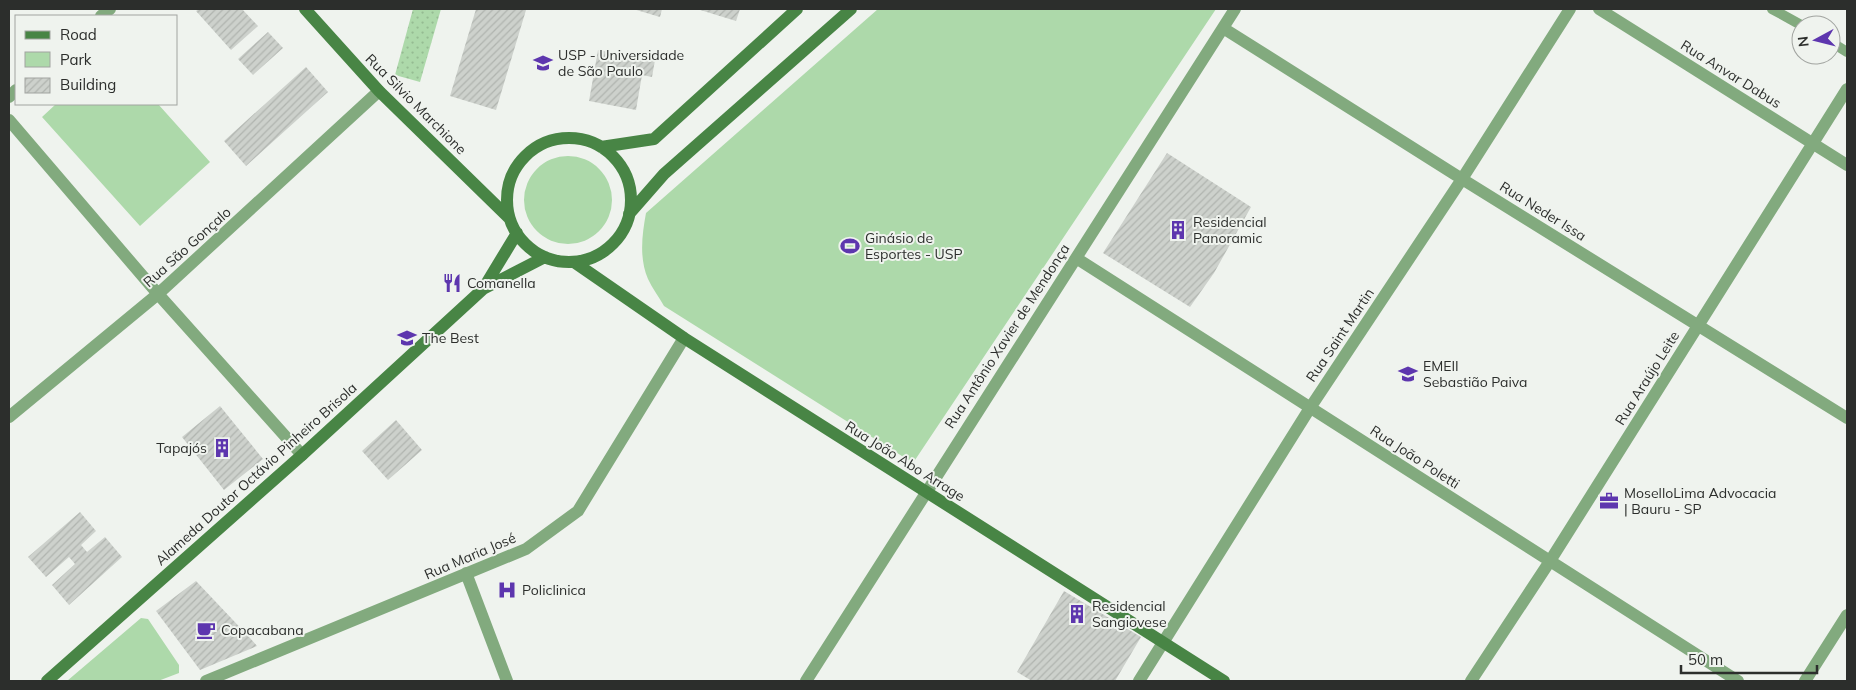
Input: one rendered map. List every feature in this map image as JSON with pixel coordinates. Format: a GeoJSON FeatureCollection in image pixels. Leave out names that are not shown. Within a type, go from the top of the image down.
{"type":"FeatureCollection","features":[{"type":"Feature","properties":{"kind":"street","name":"Rua Silvio Marchione"},"geometry":{"type":"LineString","coordinates":[[305,9],[379,91],[509,218]]}},
{"type":"Feature","properties":{"kind":"street"},"geometry":{"type":"LineString","coordinates":[[602,147],[654,139],[797,9]]}},
{"type":"Feature","properties":{"kind":"street"},"geometry":{"type":"LineString","coordinates":[[630,214],[630,194],[626,176],[616,160],[602,147],[582,139],[560,138],[534,149],[523,158],[512,176],[507,196],[509,218],[516,233],[529,248],[545,258],[559,262],[574,262],[593,258],[610,247],[622,232],[630,214],[664,174],[851,9]]}},
{"type":"Feature","properties":{"kind":"street","name":"Rua Antônio Xavier de Mendonça"},"geometry":{"type":"LineString","coordinates":[[806,681],[1235,9]]}},
{"type":"Feature","properties":{"kind":"street","name":"Rua Saint Martin"},"geometry":{"type":"LineString","coordinates":[[1139,681],[1310,408],[1462,179],[1570,9]]}},
{"type":"Feature","properties":{"kind":"street","name":"Rua Anvar Dabus"},"geometry":{"type":"LineString","coordinates":[[1599,9],[1847,165]]}},
{"type":"Feature","properties":{"kind":"street","name":"Rua Neder Issa"},"geometry":{"type":"LineString","coordinates":[[1223,28],[1847,418]]}},
{"type":"Feature","properties":{"kind":"street","name":"Rua Araújo Leite"},"geometry":{"type":"LineString","coordinates":[[1471,681],[1550,561],[1847,90]]}},
{"type":"Feature","properties":{"kind":"street","name":"Rua São Gonçalo"},"geometry":{"type":"LineString","coordinates":[[9,417],[158,294],[379,91]]}},
{"type":"Feature","properties":{"kind":"street"},"geometry":{"type":"LineString","coordinates":[[9,120],[158,294],[302,455]]}},
{"type":"Feature","properties":{"kind":"street","name":"Alameda Doutor Octávio Pinheiro Brisola"},"geometry":{"type":"LineString","coordinates":[[483,289],[516,233]]}},
{"type":"Feature","properties":{"kind":"street","name":"Alameda Doutor Octávio Pinheiro Brisola"},"geometry":{"type":"LineString","coordinates":[[47,681],[302,455],[483,289],[545,258]]}},
{"type":"Feature","properties":{"kind":"street","name":"Rua João Poletti"},"geometry":{"type":"LineString","coordinates":[[1076,258],[1738,681]]}},
{"type":"Feature","properties":{"kind":"street","name":"Rua João Abo Arrage"},"geometry":{"type":"LineString","coordinates":[[574,262],[684,338],[1224,681]]}},
{"type":"Feature","properties":{"kind":"street","name":"Rua Maria José"},"geometry":{"type":"LineString","coordinates":[[206,681],[526,549],[578,511],[684,338]]}},
{"type":"Feature","properties":{"kind":"street"},"geometry":{"type":"LineString","coordinates":[[466,573],[507,681]]}},
{"type":"Feature","properties":{"kind":"street"},"geometry":{"type":"LineString","coordinates":[[1805,681],[1847,615]]}},
{"type":"Feature","properties":{"kind":"lane"},"geometry":{"type":"LineString","coordinates":[[1772,9],[1791,19]]}},
{"type":"Feature","properties":{"kind":"green space"},"geometry":{"type":"Polygon","coordinates":[[[413,9],[441,9],[420,82],[395,75],[413,9]]]}},
{"type":"Feature","properties":{"kind":"green space","name":"Ginásio de Esportes - USP"},"geometry":{"type":"Polygon","coordinates":[[[878,9],[1216,9],[913,463],[664,306],[651,286],[645,271],[642,255],[646,213],[878,9]]]}},
{"type":"Feature","properties":{"kind":"green space"},"geometry":{"type":"Polygon","coordinates":[[[55,105],[159,105],[210,162],[140,226],[42,117],[55,105]]]}},
{"type":"Feature","properties":{"kind":"green space"},"geometry":{"type":"Polygon","coordinates":[[[568,156],[585,160],[599,169],[608,183],[612,200],[608,217],[599,231],[585,240],[568,244],[551,240],[537,231],[528,217],[524,200],[528,183],[537,169],[551,160],[568,156]]]}},
{"type":"Feature","properties":{"kind":"green space"},"geometry":{"type":"Polygon","coordinates":[[[141,618],[148,619],[179,665],[179,673],[158,681],[67,681],[141,618]]]}},
{"type":"Feature","properties":{"kind":"building"},"geometry":{"type":"Polygon","coordinates":[[[199,9],[242,9],[258,26],[231,50],[196,11],[199,9]]]}},
{"type":"Feature","properties":{"kind":"building"},"geometry":{"type":"Polygon","coordinates":[[[476,9],[526,10],[496,110],[450,96],[476,9]]]}},
{"type":"Feature","properties":{"kind":"building"},"geometry":{"type":"Polygon","coordinates":[[[633,9],[662,9],[660,17],[633,9]]]}},
{"type":"Feature","properties":{"kind":"building"},"geometry":{"type":"Polygon","coordinates":[[[697,9],[740,9],[736,21],[697,9]]]}},
{"type":"Feature","properties":{"kind":"building"},"geometry":{"type":"Polygon","coordinates":[[[268,32],[283,48],[253,75],[238,59],[268,32]]]}},
{"type":"Feature","properties":{"kind":"building"},"geometry":{"type":"Polygon","coordinates":[[[598,50],[655,60],[652,77],[642,75],[636,110],[589,101],[598,50]]]}},
{"type":"Feature","properties":{"kind":"building"},"geometry":{"type":"Polygon","coordinates":[[[306,67],[328,92],[246,166],[224,141],[306,67]]]}},
{"type":"Feature","properties":{"kind":"building","name":"Residencial Panoramic"},"geometry":{"type":"Polygon","coordinates":[[[1167,153],[1251,207],[1214,273],[1190,307],[1103,253],[1167,153]]]}},
{"type":"Feature","properties":{"kind":"building","name":"Tapajós"},"geometry":{"type":"Polygon","coordinates":[[[220,406],[263,459],[224,490],[182,437],[220,406]]]}},
{"type":"Feature","properties":{"kind":"building"},"geometry":{"type":"Polygon","coordinates":[[[396,420],[422,450],[388,480],[362,451],[396,420]]]}},
{"type":"Feature","properties":{"kind":"building"},"geometry":{"type":"Polygon","coordinates":[[[80,512],[96,531],[81,545],[87,552],[105,537],[122,557],[69,605],[52,585],[75,564],[69,557],[46,577],[28,557],[80,512]]]}},
{"type":"Feature","properties":{"kind":"building","name":"Copacabana"},"geometry":{"type":"Polygon","coordinates":[[[196,581],[257,646],[200,670],[156,611],[196,581]]]}},
{"type":"Feature","properties":{"kind":"building","name":"Residencial Sangiovese"},"geometry":{"type":"Polygon","coordinates":[[[1064,591],[1141,637],[1115,681],[1032,681],[1017,672],[1064,591]]]}},
{"type":"Feature","properties":{"kind":"place","name":"USP - Universidade de São Paulo"},"geometry":{"type":"Point","coordinates":[543,63]}},
{"type":"Feature","properties":{"kind":"place","name":"Residencial Panoramic"},"geometry":{"type":"Point","coordinates":[1178,230]}},
{"type":"Feature","properties":{"kind":"place","name":"Ginásio de Esportes - USP"},"geometry":{"type":"Point","coordinates":[850,246]}},
{"type":"Feature","properties":{"kind":"place","name":"Comanella"},"geometry":{"type":"Point","coordinates":[452,283]}},
{"type":"Feature","properties":{"kind":"place","name":"The Best"},"geometry":{"type":"Point","coordinates":[407,338]}},
{"type":"Feature","properties":{"kind":"place","name":"EMEII Sebastião Paiva"},"geometry":{"type":"Point","coordinates":[1408,374]}},
{"type":"Feature","properties":{"kind":"place","name":"Tapajós"},"geometry":{"type":"Point","coordinates":[222,448]}},
{"type":"Feature","properties":{"kind":"place","name":"MoselloLima Advocacia | Bauru - SP"},"geometry":{"type":"Point","coordinates":[1609,501]}},
{"type":"Feature","properties":{"kind":"place","name":"Policlinica"},"geometry":{"type":"Point","coordinates":[507,590]}},
{"type":"Feature","properties":{"kind":"place","name":"Residencial Sangiovese"},"geometry":{"type":"Point","coordinates":[1077,614]}},
{"type":"Feature","properties":{"kind":"place","name":"Copacabana"},"geometry":{"type":"Point","coordinates":[206,630]}}]}
